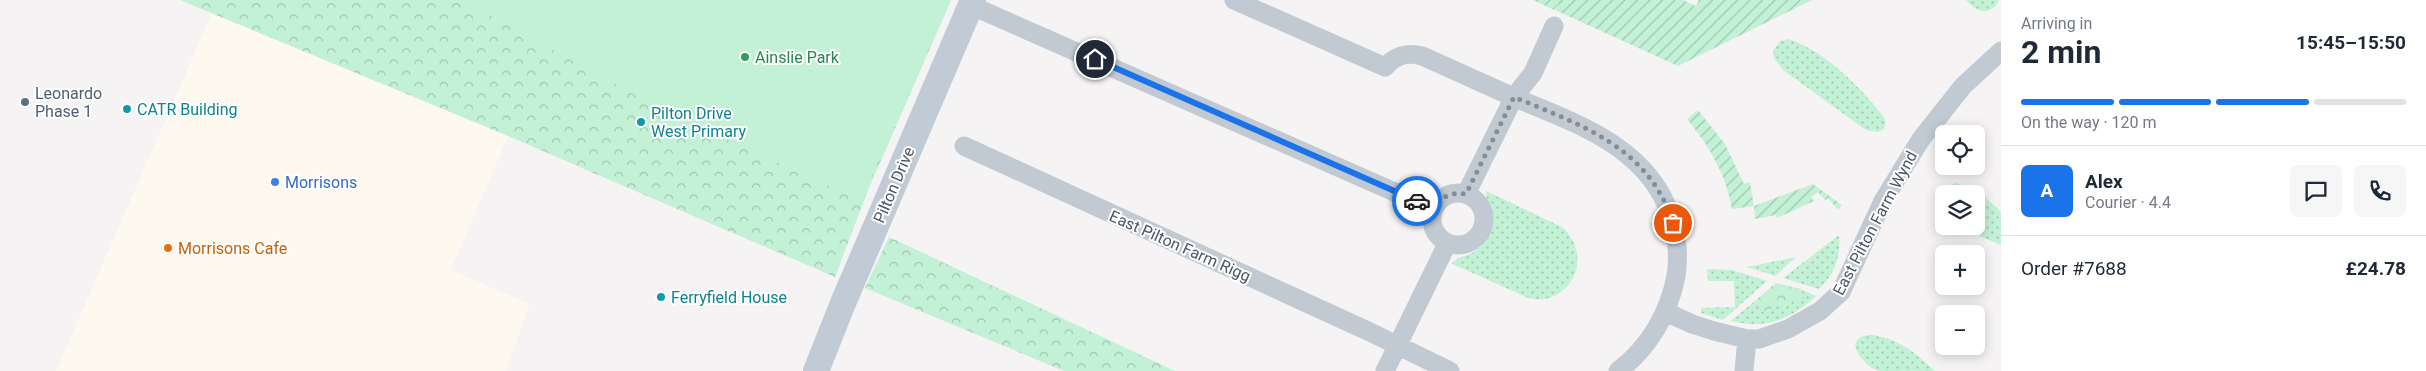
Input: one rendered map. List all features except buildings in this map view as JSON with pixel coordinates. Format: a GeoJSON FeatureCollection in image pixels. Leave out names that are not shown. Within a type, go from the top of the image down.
{"type":"FeatureCollection","features":[{"type":"Feature","properties":{"kind":"street"},"geometry":{"type":"LineString","coordinates":[[1234,0],[1385,67],[1397,57],[1406,54],[1422,56],[1614,144],[1637,162],[1652,179],[1670,213],[1677,247],[1675,281],[1666,312],[1644,345],[1618,371]]}},
{"type":"Feature","properties":{"kind":"street"},"geometry":{"type":"LineString","coordinates":[[972,3],[1433,209]]}},
{"type":"Feature","properties":{"kind":"street","name":"Pilton Drive"},"geometry":{"type":"LineString","coordinates":[[816,371],[843,303],[972,3]]}},
{"type":"Feature","properties":{"kind":"street"},"geometry":{"type":"LineString","coordinates":[[1466,194],[1514,97],[1533,73],[1554,26]]}},
{"type":"Feature","properties":{"kind":"street","name":"East Pilton Farm Wynd"},"geometry":{"type":"LineString","coordinates":[[1666,312],[1692,324],[1747,339],[1759,339],[1788,330],[1835,299],[1846,282],[1883,201],[1910,155],[1944,108],[1963,86],[2001,51]]}},
{"type":"Feature","properties":{"kind":"street","name":"East Pilton Farm Rigg"},"geometry":{"type":"LineString","coordinates":[[964,146],[1450,371]]}},
{"type":"Feature","properties":{"kind":"street"},"geometry":{"type":"LineString","coordinates":[[1450,194],[1466,194],[1479,204],[1484,220],[1482,228],[1472,242],[1464,245],[1448,244],[1435,233],[1431,217],[1433,209],[1437,202],[1450,194]]}},
{"type":"Feature","properties":{"kind":"street"},"geometry":{"type":"LineString","coordinates":[[1385,371],[1448,244]]}},
{"type":"Feature","properties":{"kind":"street"},"geometry":{"type":"LineString","coordinates":[[1744,371],[1747,339]]}},
{"type":"Feature","properties":{"kind":"shaded area"},"geometry":{"type":"Polygon","coordinates":[[[212,13],[508,136],[451,270],[530,304],[506,371],[56,371],[212,13]]]}},
{"type":"Feature","properties":{"kind":"green space"},"geometry":{"type":"Polygon","coordinates":[[[180,0],[951,0],[866,195],[835,277],[508,136],[180,0]]]}},
{"type":"Feature","properties":{"kind":"green space","name":"Ainslie Park"},"geometry":{"type":"Polygon","coordinates":[[[462,0],[951,0],[861,200],[669,114],[462,0]]]}},
{"type":"Feature","properties":{"kind":"green space"},"geometry":{"type":"Polygon","coordinates":[[[1533,0],[1683,0],[1696,6],[1699,0],[1812,0],[1678,66],[1555,10],[1559,1],[1554,10],[1533,0]]]}},
{"type":"Feature","properties":{"kind":"green space"},"geometry":{"type":"Polygon","coordinates":[[[1966,0],[1999,0],[1992,9],[1983,11],[1974,7],[1966,0]]]}},
{"type":"Feature","properties":{"kind":"green space"},"geometry":{"type":"Polygon","coordinates":[[[1789,39],[1829,61],[1841,71],[1883,116],[1886,122],[1884,129],[1878,132],[1866,130],[1783,70],[1774,58],[1773,51],[1780,41],[1789,39]]]}},
{"type":"Feature","properties":{"kind":"green space"},"geometry":{"type":"Polygon","coordinates":[[[1698,110],[1725,144],[1744,184],[1750,182],[1754,206],[1732,209],[1726,184],[1716,161],[1687,119],[1698,110]]]}},
{"type":"Feature","properties":{"kind":"green space"},"geometry":{"type":"Polygon","coordinates":[[[1813,184],[1842,205],[1838,210],[1828,198],[1825,200],[1818,192],[1811,197],[1814,201],[1777,218],[1776,215],[1755,219],[1754,206],[1813,184]]]}},
{"type":"Feature","properties":{"kind":"green space"},"geometry":{"type":"Polygon","coordinates":[[[1486,191],[1562,227],[1569,235],[1576,249],[1577,265],[1568,286],[1562,291],[1541,300],[1530,298],[1452,264],[1456,259],[1475,251],[1488,237],[1492,218],[1486,191]]]}},
{"type":"Feature","properties":{"kind":"green space"},"geometry":{"type":"Polygon","coordinates":[[[1985,197],[2001,212],[2001,245],[1978,235],[1985,235],[1985,197]]]}},
{"type":"Feature","properties":{"kind":"green space"},"geometry":{"type":"Polygon","coordinates":[[[1839,235],[1839,250],[1836,264],[1825,283],[1819,289],[1783,278],[1839,235]]]}},
{"type":"Feature","properties":{"kind":"green space"},"geometry":{"type":"Polygon","coordinates":[[[889,237],[1175,371],[1064,371],[865,288],[889,237]]]}},
{"type":"Feature","properties":{"kind":"green space"},"geometry":{"type":"Polygon","coordinates":[[[1796,257],[1775,276],[1747,267],[1796,257]]]}},
{"type":"Feature","properties":{"kind":"green space"},"geometry":{"type":"Polygon","coordinates":[[[1707,269],[1732,270],[1767,281],[1723,320],[1701,313],[1701,308],[1735,307],[1734,281],[1708,281],[1707,269]]]}},
{"type":"Feature","properties":{"kind":"green space"},"geometry":{"type":"Polygon","coordinates":[[[1776,283],[1800,289],[1804,298],[1761,312],[1756,300],[1776,283]]]}},
{"type":"Feature","properties":{"kind":"green space"},"geometry":{"type":"Polygon","coordinates":[[[1800,289],[1816,296],[1797,311],[1787,316],[1766,323],[1755,324],[1731,321],[1756,300],[1761,311],[1804,298],[1800,289]]]}},
{"type":"Feature","properties":{"kind":"green space"},"geometry":{"type":"Polygon","coordinates":[[[1872,335],[1899,343],[1935,371],[1879,371],[1872,368],[1860,357],[1855,345],[1857,340],[1862,337],[1872,335]]]}},
{"type":"Feature","properties":{"kind":"way so far"},"geometry":{"type":"LineString","coordinates":[[1417,201],[1433,209],[1443,197],[1450,194],[1466,194],[1514,97],[1605,139],[1630,155],[1652,179],[1666,202],[1673,223]]}},
{"type":"Feature","properties":{"kind":"place","name":"Ainslie Park"},"geometry":{"type":"Point","coordinates":[745,57]}},
{"type":"Feature","properties":{"kind":"place","name":"Leonardo Phase 1"},"geometry":{"type":"Point","coordinates":[25,102]}},
{"type":"Feature","properties":{"kind":"place","name":"CATR Building"},"geometry":{"type":"Point","coordinates":[127,109]}},
{"type":"Feature","properties":{"kind":"place","name":"Pilton Drive West Primary"},"geometry":{"type":"Point","coordinates":[641,122]}},
{"type":"Feature","properties":{"kind":"place","name":"Morrisons"},"geometry":{"type":"Point","coordinates":[275,182]}},
{"type":"Feature","properties":{"kind":"place","name":"Morrisons Cafe"},"geometry":{"type":"Point","coordinates":[168,248]}},
{"type":"Feature","properties":{"kind":"place","name":"Ferryfield House"},"geometry":{"type":"Point","coordinates":[661,297]}},
{"type":"Feature","properties":{"kind":"route"},"geometry":{"type":"LineString","coordinates":[[1095,59],[1417,201]]}}]}
